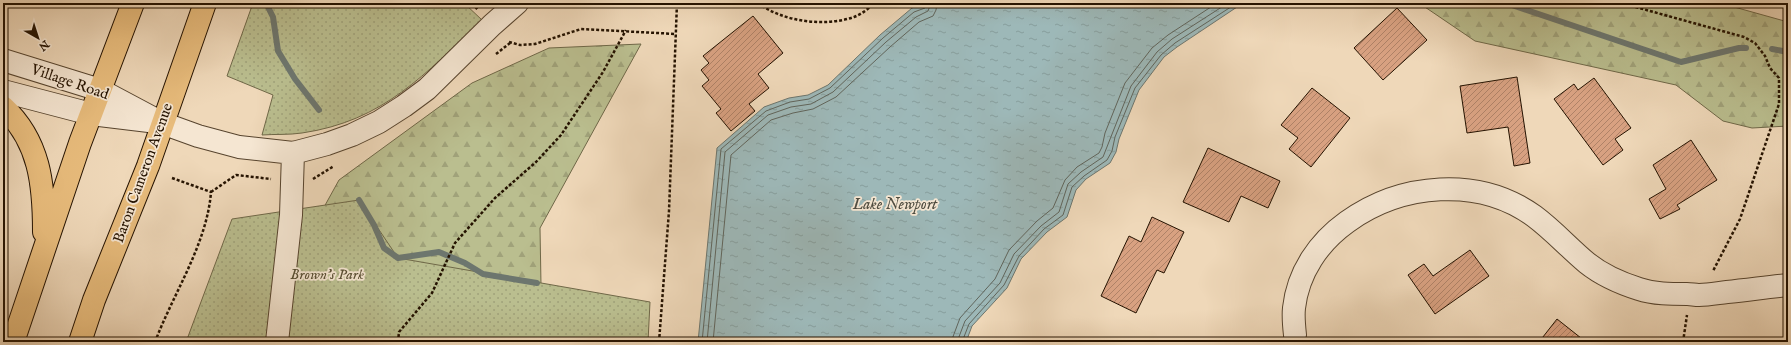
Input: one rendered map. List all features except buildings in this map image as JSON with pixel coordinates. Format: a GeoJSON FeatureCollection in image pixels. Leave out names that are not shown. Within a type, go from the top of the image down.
{"type":"FeatureCollection","features":[{"type":"Feature","properties":{"kind":"main road"},"geometry":{"type":"LineString","coordinates":[[13,342],[91,114],[133,3]]}},
{"type":"Feature","properties":{"kind":"main road","name":"Baron Cameron Avenue"},"geometry":{"type":"LineString","coordinates":[[80,342],[94,300],[148,166],[162,122],[206,3]]}},
{"type":"Feature","properties":{"kind":"main road"},"geometry":{"type":"LineString","coordinates":[[3,107],[21,128],[39,170],[45,206],[44,253]]}},
{"type":"Feature","properties":{"kind":"street"},"geometry":{"type":"LineString","coordinates":[[162,122],[198,136],[239,147],[293,153],[327,144],[352,135],[379,122],[427,89],[492,25],[517,3]]}},
{"type":"Feature","properties":{"kind":"street","name":"Village Road"},"geometry":{"type":"LineString","coordinates":[[3,60],[100,90],[162,122]]}},
{"type":"Feature","properties":{"kind":"street","name":"Village Road"},"geometry":{"type":"LineString","coordinates":[[3,90],[91,114],[162,122]]}},
{"type":"Feature","properties":{"kind":"street"},"geometry":{"type":"LineString","coordinates":[[277,342],[291,215],[293,153]]}},
{"type":"Feature","properties":{"kind":"street"},"geometry":{"type":"LineString","coordinates":[[1295,335],[1294,308],[1298,286],[1307,265],[1319,248],[1338,228],[1361,212],[1387,199],[1427,189],[1449,188],[1477,192],[1506,201],[1532,215],[1588,264],[1612,279],[1640,290],[1668,294],[1699,295],[1788,285]]}},
{"type":"Feature","properties":{"kind":"path"},"geometry":{"type":"LineString","coordinates":[[659,342],[669,211],[677,3]]}},
{"type":"Feature","properties":{"kind":"path"},"geometry":{"type":"LineString","coordinates":[[758,3],[783,16],[816,22],[855,17],[868,10],[875,3]]}},
{"type":"Feature","properties":{"kind":"path"},"geometry":{"type":"LineString","coordinates":[[1621,3],[1744,37],[1755,44],[1765,56],[1770,68],[1779,78],[1779,104],[1740,219],[1710,279],[1686,316],[1683,342]]}},
{"type":"Feature","properties":{"kind":"path"},"geometry":{"type":"LineString","coordinates":[[492,25],[510,43],[520,45],[535,44],[581,29],[626,30],[676,34]]}},
{"type":"Feature","properties":{"kind":"path"},"geometry":{"type":"LineString","coordinates":[[398,342],[399,332],[432,293],[440,272],[455,243],[495,198],[536,162],[561,136],[603,72],[626,30]]}},
{"type":"Feature","properties":{"kind":"path"},"geometry":{"type":"LineString","coordinates":[[155,342],[190,262],[208,215],[210,202],[211,192],[172,178]]}},
{"type":"Feature","properties":{"kind":"green space"},"geometry":{"type":"Polygon","coordinates":[[[253,3],[464,3],[482,20],[422,76],[380,106],[357,118],[331,127],[297,134],[262,135],[273,95],[227,76],[253,3]]]}},
{"type":"Feature","properties":{"kind":"green space"},"geometry":{"type":"Polygon","coordinates":[[[1419,3],[1727,5],[1788,22],[1788,126],[1752,128],[1723,121],[1676,85],[1475,41],[1419,3]]]}},
{"type":"Feature","properties":{"kind":"green space"},"geometry":{"type":"Polygon","coordinates":[[[641,44],[540,228],[542,342],[310,342],[313,227],[339,180],[472,83],[549,48],[641,44]]]}},
{"type":"Feature","properties":{"kind":"green space","name":"Brown's Park"},"geometry":{"type":"Polygon","coordinates":[[[359,200],[398,258],[650,302],[648,342],[186,342],[232,219],[359,200]]]}},
{"type":"Feature","properties":{"kind":"water","name":"Lake Newport"},"geometry":{"type":"Polygon","coordinates":[[[927,3],[1243,3],[1164,57],[1139,90],[1119,139],[1116,152],[1110,163],[1086,179],[1076,190],[1067,217],[1047,232],[1021,259],[1007,288],[972,326],[966,342],[698,342],[717,148],[764,107],[789,98],[808,95],[828,85],[880,35],[912,8],[927,3]]]}},
{"type":"Feature","properties":{"kind":"waterway"},"geometry":{"type":"LineString","coordinates":[[266,3],[273,17],[278,51],[295,79],[319,110]]}},
{"type":"Feature","properties":{"kind":"waterway"},"geometry":{"type":"LineString","coordinates":[[1506,3],[1681,62],[1739,48],[1746,48]]}},
{"type":"Feature","properties":{"kind":"waterway"},"geometry":{"type":"LineString","coordinates":[[1772,49],[1788,52]]}},
{"type":"Feature","properties":{"kind":"waterway"},"geometry":{"type":"LineString","coordinates":[[359,200],[374,225],[384,248],[398,258],[439,252],[465,263],[483,274],[537,283]]}}]}
